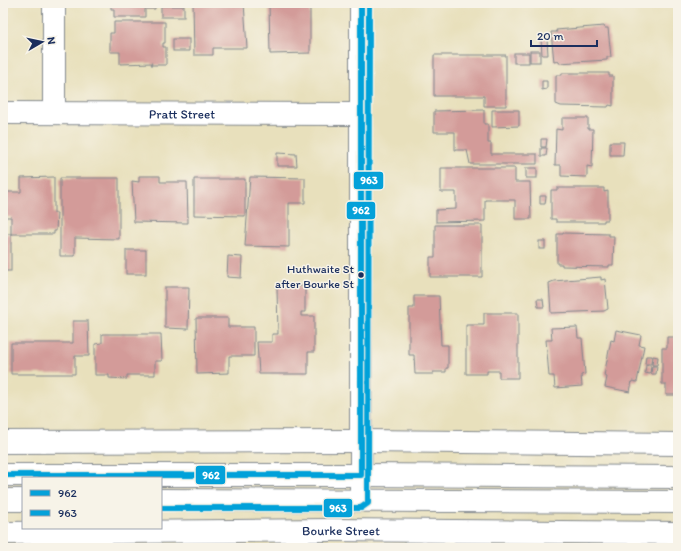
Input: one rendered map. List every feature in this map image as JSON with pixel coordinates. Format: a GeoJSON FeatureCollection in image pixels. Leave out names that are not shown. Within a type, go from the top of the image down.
{"type":"FeatureCollection","features":[{"type":"Feature","properties":{"kind":"street"},"geometry":{"type":"LineString","coordinates":[[54,3],[54,114]]}},
{"type":"Feature","properties":{"kind":"street"},"geometry":{"type":"LineString","coordinates":[[361,3],[361,500]]}},
{"type":"Feature","properties":{"kind":"street","name":"Pratt Street"},"geometry":{"type":"LineString","coordinates":[[3,113],[361,114]]}},
{"type":"Feature","properties":{"kind":"street"},"geometry":{"type":"LineString","coordinates":[[3,442],[361,441],[678,444]]}},
{"type":"Feature","properties":{"kind":"street"},"geometry":{"type":"LineString","coordinates":[[3,475],[678,477]]}},
{"type":"Feature","properties":{"kind":"street"},"geometry":{"type":"LineString","coordinates":[[3,500],[22,500]]}},
{"type":"Feature","properties":{"kind":"street"},"geometry":{"type":"LineString","coordinates":[[162,500],[678,502]]}},
{"type":"Feature","properties":{"kind":"street","name":"Bourke Street"},"geometry":{"type":"LineString","coordinates":[[3,533],[331,539],[678,533]]}},
{"type":"Feature","properties":{"kind":"building"},"geometry":{"type":"Polygon","coordinates":[[[111,3],[155,3],[155,9],[145,9],[145,17],[114,17],[114,9],[111,9],[111,3]]]}},
{"type":"Feature","properties":{"kind":"building"},"geometry":{"type":"Polygon","coordinates":[[[193,3],[244,3],[247,48],[213,48],[213,55],[194,55],[193,3]]]}},
{"type":"Feature","properties":{"kind":"building"},"geometry":{"type":"Polygon","coordinates":[[[269,3],[310,3],[310,53],[270,54],[269,3]]]}},
{"type":"Feature","properties":{"kind":"building"},"geometry":{"type":"Polygon","coordinates":[[[161,6],[184,6],[184,17],[161,17],[161,6]]]}},
{"type":"Feature","properties":{"kind":"building"},"geometry":{"type":"Polygon","coordinates":[[[114,22],[165,22],[165,43],[163,43],[163,47],[166,47],[166,65],[151,65],[152,63],[120,64],[120,52],[110,52],[110,33],[114,33],[114,22]]]}},
{"type":"Feature","properties":{"kind":"building"},"geometry":{"type":"Polygon","coordinates":[[[604,26],[605,28],[608,28],[611,57],[607,57],[607,60],[554,62],[551,32],[557,32],[556,30],[604,26]]]}},
{"type":"Feature","properties":{"kind":"building"},"geometry":{"type":"Polygon","coordinates":[[[173,39],[189,39],[189,51],[173,51],[173,39]]]}},
{"type":"Feature","properties":{"kind":"building"},"geometry":{"type":"Polygon","coordinates":[[[541,39],[547,39],[548,55],[542,55],[541,39]]]}},
{"type":"Feature","properties":{"kind":"building"},"geometry":{"type":"Polygon","coordinates":[[[530,51],[540,51],[540,62],[530,62],[530,51]]]}},
{"type":"Feature","properties":{"kind":"building"},"geometry":{"type":"Polygon","coordinates":[[[514,53],[529,53],[529,63],[514,63],[514,53]]]}},
{"type":"Feature","properties":{"kind":"building"},"geometry":{"type":"Polygon","coordinates":[[[434,55],[506,55],[506,106],[484,106],[484,96],[434,96],[434,55]]]}},
{"type":"Feature","properties":{"kind":"building"},"geometry":{"type":"Polygon","coordinates":[[[562,73],[609,73],[609,76],[613,76],[613,106],[561,106],[556,104],[556,75],[562,75],[562,73]]]}},
{"type":"Feature","properties":{"kind":"building"},"geometry":{"type":"Polygon","coordinates":[[[542,81],[547,81],[547,89],[542,90],[542,81]]]}},
{"type":"Feature","properties":{"kind":"building"},"geometry":{"type":"Polygon","coordinates":[[[484,110],[484,124],[488,124],[488,143],[491,143],[491,154],[537,154],[537,164],[470,164],[467,150],[455,150],[455,132],[434,132],[434,111],[484,110]]]}},
{"type":"Feature","properties":{"kind":"building"},"geometry":{"type":"Polygon","coordinates":[[[492,110],[519,110],[519,126],[492,127],[492,110]]]}},
{"type":"Feature","properties":{"kind":"building"},"geometry":{"type":"Polygon","coordinates":[[[562,118],[588,118],[588,129],[593,129],[592,167],[587,166],[587,177],[561,176],[561,165],[555,165],[556,129],[562,130],[562,118]]]}},
{"type":"Feature","properties":{"kind":"building"},"geometry":{"type":"Polygon","coordinates":[[[541,139],[547,139],[546,147],[541,147],[541,139]]]}},
{"type":"Feature","properties":{"kind":"building"},"geometry":{"type":"Polygon","coordinates":[[[610,142],[624,142],[623,155],[610,155],[610,142]]]}},
{"type":"Feature","properties":{"kind":"building"},"geometry":{"type":"Polygon","coordinates":[[[541,148],[547,148],[546,156],[541,156],[541,148]]]}},
{"type":"Feature","properties":{"kind":"building"},"geometry":{"type":"Polygon","coordinates":[[[277,153],[296,154],[297,166],[277,166],[277,153]]]}},
{"type":"Feature","properties":{"kind":"building"},"geometry":{"type":"Polygon","coordinates":[[[441,168],[515,168],[515,182],[530,182],[531,219],[515,219],[515,200],[485,200],[485,221],[436,222],[436,210],[456,209],[456,192],[441,192],[441,168]]]}},
{"type":"Feature","properties":{"kind":"building"},"geometry":{"type":"Polygon","coordinates":[[[526,168],[537,168],[537,178],[526,178],[526,168]]]}},
{"type":"Feature","properties":{"kind":"building"},"geometry":{"type":"Polygon","coordinates":[[[139,176],[160,176],[160,182],[187,182],[188,223],[134,222],[132,181],[139,182],[139,176]]]}},
{"type":"Feature","properties":{"kind":"building"},"geometry":{"type":"Polygon","coordinates":[[[54,177],[54,213],[57,213],[56,231],[54,231],[54,234],[11,234],[11,217],[3,217],[3,192],[21,192],[21,178],[54,177]]]}},
{"type":"Feature","properties":{"kind":"building"},"geometry":{"type":"Polygon","coordinates":[[[250,177],[305,178],[305,203],[289,203],[289,247],[245,246],[250,177]]]}},
{"type":"Feature","properties":{"kind":"building"},"geometry":{"type":"Polygon","coordinates":[[[60,178],[119,178],[119,239],[75,238],[75,256],[60,256],[60,178]]]}},
{"type":"Feature","properties":{"kind":"building"},"geometry":{"type":"Polygon","coordinates":[[[194,179],[245,179],[245,216],[194,215],[194,179]]]}},
{"type":"Feature","properties":{"kind":"building"},"geometry":{"type":"Polygon","coordinates":[[[557,188],[604,188],[604,192],[608,191],[608,220],[604,220],[604,222],[556,222],[556,219],[551,219],[551,190],[557,190],[557,188]]]}},
{"type":"Feature","properties":{"kind":"building"},"geometry":{"type":"Polygon","coordinates":[[[540,196],[546,196],[545,204],[540,204],[540,196]]]}},
{"type":"Feature","properties":{"kind":"building"},"geometry":{"type":"Polygon","coordinates":[[[435,225],[482,225],[482,277],[430,277],[430,257],[435,257],[435,225]]]}},
{"type":"Feature","properties":{"kind":"building"},"geometry":{"type":"Polygon","coordinates":[[[3,234],[11,234],[11,271],[3,271],[3,234]]]}},
{"type":"Feature","properties":{"kind":"building"},"geometry":{"type":"Polygon","coordinates":[[[557,234],[609,234],[609,236],[614,236],[613,265],[609,265],[609,267],[562,266],[562,264],[557,264],[557,234]]]}},
{"type":"Feature","properties":{"kind":"building"},"geometry":{"type":"Polygon","coordinates":[[[539,241],[545,241],[545,249],[539,249],[539,241]]]}},
{"type":"Feature","properties":{"kind":"building"},"geometry":{"type":"Polygon","coordinates":[[[126,250],[146,250],[146,274],[126,274],[126,250]]]}},
{"type":"Feature","properties":{"kind":"building"},"geometry":{"type":"Polygon","coordinates":[[[228,256],[242,257],[241,278],[227,277],[228,256]]]}},
{"type":"Feature","properties":{"kind":"building"},"geometry":{"type":"Polygon","coordinates":[[[601,277],[601,280],[605,279],[608,309],[604,311],[551,313],[549,283],[554,281],[601,277]]]}},
{"type":"Feature","properties":{"kind":"building"},"geometry":{"type":"Polygon","coordinates":[[[305,286],[305,312],[301,312],[301,316],[314,316],[314,352],[308,352],[308,374],[259,374],[257,342],[272,342],[272,334],[278,334],[277,287],[305,286]]]}},
{"type":"Feature","properties":{"kind":"building"},"geometry":{"type":"Polygon","coordinates":[[[165,287],[189,287],[188,329],[165,328],[165,287]]]}},
{"type":"Feature","properties":{"kind":"building"},"geometry":{"type":"Polygon","coordinates":[[[414,296],[439,296],[441,345],[448,345],[448,368],[446,368],[446,372],[415,374],[414,355],[409,355],[409,308],[414,308],[414,296]]]}},
{"type":"Feature","properties":{"kind":"building"},"geometry":{"type":"Polygon","coordinates":[[[537,299],[543,299],[544,307],[538,307],[537,299]]]}},
{"type":"Feature","properties":{"kind":"building"},"geometry":{"type":"Polygon","coordinates":[[[484,313],[518,313],[518,378],[499,378],[499,371],[487,371],[487,374],[466,374],[466,325],[484,325],[484,313]]]}},
{"type":"Feature","properties":{"kind":"building"},"geometry":{"type":"Polygon","coordinates":[[[196,318],[228,318],[228,327],[254,327],[254,356],[229,356],[229,373],[197,374],[196,318]]]}},
{"type":"Feature","properties":{"kind":"building"},"geometry":{"type":"Polygon","coordinates":[[[73,321],[88,321],[89,356],[75,356],[75,374],[11,374],[11,343],[73,343],[73,321]]]}},
{"type":"Feature","properties":{"kind":"building"},"geometry":{"type":"Polygon","coordinates":[[[577,327],[578,338],[582,338],[585,374],[581,375],[582,386],[555,388],[554,376],[549,376],[546,340],[552,340],[551,328],[577,327]]]}},
{"type":"Feature","properties":{"kind":"building"},"geometry":{"type":"Polygon","coordinates":[[[616,330],[641,335],[639,345],[644,346],[637,382],[632,381],[630,392],[605,387],[607,377],[604,376],[611,340],[614,341],[616,330]]]}},
{"type":"Feature","properties":{"kind":"building"},"geometry":{"type":"Polygon","coordinates":[[[102,334],[161,334],[162,361],[155,361],[155,375],[127,375],[127,379],[109,378],[109,375],[95,375],[95,344],[102,343],[102,334]]]}},
{"type":"Feature","properties":{"kind":"building"},"geometry":{"type":"Polygon","coordinates":[[[667,337],[678,337],[678,395],[666,395],[666,384],[662,384],[662,348],[667,348],[667,337]]]}},
{"type":"Feature","properties":{"kind":"building"},"geometry":{"type":"Polygon","coordinates":[[[646,356],[652,356],[651,364],[645,364],[646,356]]]}},
{"type":"Feature","properties":{"kind":"building"},"geometry":{"type":"Polygon","coordinates":[[[653,356],[658,357],[657,365],[652,365],[653,356]]]}},
{"type":"Feature","properties":{"kind":"building"},"geometry":{"type":"Polygon","coordinates":[[[646,365],[651,366],[650,374],[645,373],[646,365]]]}},
{"type":"Feature","properties":{"kind":"building"},"geometry":{"type":"Polygon","coordinates":[[[652,366],[657,366],[656,374],[651,374],[652,366]]]}},
{"type":"Feature","properties":{"kind":"transit line","name":"962"},"geometry":{"type":"LineString","coordinates":[[3,475],[361,475],[361,3]]}},
{"type":"Feature","properties":{"kind":"transit line","name":"963"},"geometry":{"type":"LineString","coordinates":[[162,508],[361,508],[368,503],[369,3]]}},
{"type":"Feature","properties":{"kind":"place","name":"Huthwaite St after Bourke St"},"geometry":{"type":"Point","coordinates":[361,275]}}]}
